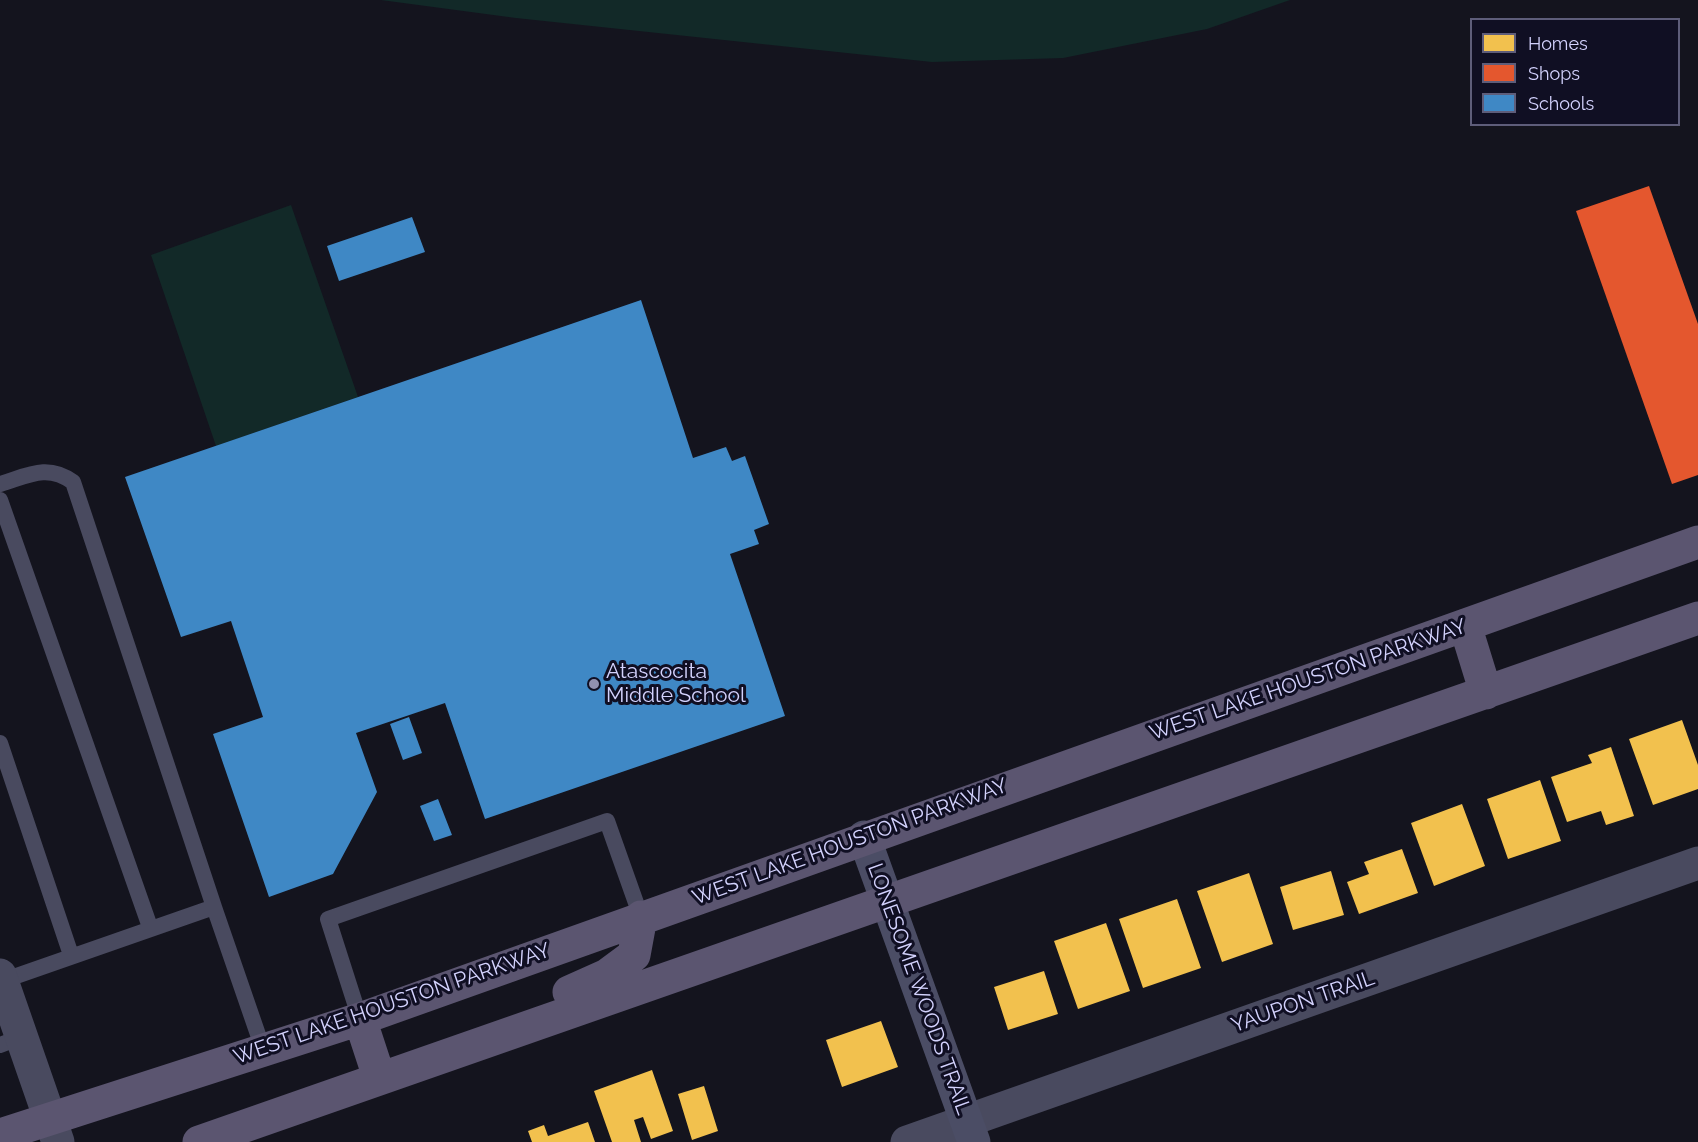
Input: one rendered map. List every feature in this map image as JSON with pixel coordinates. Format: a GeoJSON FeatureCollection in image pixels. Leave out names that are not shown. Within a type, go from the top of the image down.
{"type":"FeatureCollection","features":[{"type":"Feature","properties":{"kind":"main road","name":"WEST LAKE HOUSTON PARKWAY"},"geometry":{"type":"LineString","coordinates":[[0,1135],[54,1130],[263,1050],[360,1019],[864,837],[1698,542]]}},
{"type":"Feature","properties":{"kind":"main road"},"geometry":{"type":"LineString","coordinates":[[199,1142],[379,1077],[888,903],[1698,618]]}},
{"type":"Feature","properties":{"kind":"main road"},"geometry":{"type":"LineString","coordinates":[[1464,625],[1486,693]]}},
{"type":"Feature","properties":{"kind":"main road"},"geometry":{"type":"LineString","coordinates":[[468,1046],[484,1022],[566,994],[607,975],[634,955],[641,917]]}},
{"type":"Feature","properties":{"kind":"main road"},"geometry":{"type":"LineString","coordinates":[[360,1019],[379,1077]]}},
{"type":"Feature","properties":{"kind":"street","name":"LONESOME WOODS TRAIL"},"geometry":{"type":"LineString","coordinates":[[864,837],[970,1132]]}},
{"type":"Feature","properties":{"kind":"street","name":"YAUPON TRAIL"},"geometry":{"type":"LineString","coordinates":[[907,1142],[970,1132],[1698,863]]}},
{"type":"Feature","properties":{"kind":"street"},"geometry":{"type":"LineString","coordinates":[[1,978],[11,1041],[54,1130]]}},
{"type":"Feature","properties":{"kind":"lane"},"geometry":{"type":"LineString","coordinates":[[0,484],[42,471],[62,474],[73,482],[263,1050]]}},
{"type":"Feature","properties":{"kind":"lane"},"geometry":{"type":"LineString","coordinates":[[0,500],[150,927]]}},
{"type":"Feature","properties":{"kind":"lane"},"geometry":{"type":"LineString","coordinates":[[0,743],[71,955]]}},
{"type":"Feature","properties":{"kind":"lane"},"geometry":{"type":"LineString","coordinates":[[360,1019],[328,919],[607,821],[641,917]]}},
{"type":"Feature","properties":{"kind":"lane"},"geometry":{"type":"LineString","coordinates":[[1,978],[214,907]]}},
{"type":"Feature","properties":{"kind":"green space"},"geometry":{"type":"Polygon","coordinates":[[[381,0],[1290,0],[1207,29],[1063,58],[932,62],[516,18],[381,0]]]}},
{"type":"Feature","properties":{"kind":"green space"},"geometry":{"type":"Polygon","coordinates":[[[291,205],[358,397],[216,446],[151,255],[291,205]]]}},
{"type":"Feature","properties":{"kind":"building: Homes"},"geometry":{"type":"Polygon","coordinates":[[[1682,720],[1698,765],[1698,789],[1653,805],[1629,739],[1682,720]]]}},
{"type":"Feature","properties":{"kind":"building: Homes"},"geometry":{"type":"Polygon","coordinates":[[[1611,747],[1634,816],[1606,825],[1601,811],[1567,822],[1551,777],[1592,763],[1588,755],[1611,747]]]}},
{"type":"Feature","properties":{"kind":"building: Homes"},"geometry":{"type":"Polygon","coordinates":[[[1540,780],[1561,841],[1508,859],[1487,799],[1540,780]]]}},
{"type":"Feature","properties":{"kind":"building: Homes"},"geometry":{"type":"Polygon","coordinates":[[[1462,804],[1485,866],[1434,886],[1411,823],[1462,804]]]}},
{"type":"Feature","properties":{"kind":"building: Homes"},"geometry":{"type":"Polygon","coordinates":[[[1402,849],[1418,893],[1359,914],[1347,882],[1369,874],[1364,862],[1402,849]]]}},
{"type":"Feature","properties":{"kind":"building: Homes"},"geometry":{"type":"Polygon","coordinates":[[[1331,871],[1344,915],[1293,930],[1280,887],[1331,871]]]}},
{"type":"Feature","properties":{"kind":"building: Homes"},"geometry":{"type":"Polygon","coordinates":[[[1249,873],[1273,944],[1222,962],[1197,891],[1249,873]]]}},
{"type":"Feature","properties":{"kind":"building: Homes"},"geometry":{"type":"Polygon","coordinates":[[[1177,899],[1201,968],[1143,988],[1119,919],[1177,899]]]}},
{"type":"Feature","properties":{"kind":"building: Homes"},"geometry":{"type":"Polygon","coordinates":[[[1106,923],[1130,991],[1078,1009],[1054,941],[1106,923]]]}},
{"type":"Feature","properties":{"kind":"building: Homes"},"geometry":{"type":"Polygon","coordinates":[[[1044,971],[1058,1014],[1008,1030],[994,987],[1044,971]]]}},
{"type":"Feature","properties":{"kind":"building: Homes"},"geometry":{"type":"Polygon","coordinates":[[[881,1021],[898,1067],[842,1087],[826,1040],[881,1021]]]}},
{"type":"Feature","properties":{"kind":"building: Homes"},"geometry":{"type":"Polygon","coordinates":[[[652,1070],[673,1131],[651,1139],[643,1117],[634,1120],[641,1142],[612,1142],[594,1091],[652,1070]]]}},
{"type":"Feature","properties":{"kind":"building: Homes"},"geometry":{"type":"Polygon","coordinates":[[[704,1086],[718,1131],[692,1140],[678,1094],[704,1086]]]}},
{"type":"Feature","properties":{"kind":"building: Homes"},"geometry":{"type":"Polygon","coordinates":[[[588,1122],[595,1142],[532,1142],[528,1131],[544,1125],[548,1136],[588,1122]]]}},
{"type":"Feature","properties":{"kind":"building: Shops"},"geometry":{"type":"Polygon","coordinates":[[[1649,186],[1698,324],[1698,475],[1672,484],[1576,211],[1649,186]]]}},
{"type":"Feature","properties":{"kind":"building: Schools"},"geometry":{"type":"Polygon","coordinates":[[[412,217],[425,252],[339,281],[327,246],[412,217]]]}},
{"type":"Feature","properties":{"kind":"building: Schools"},"geometry":{"type":"Polygon","coordinates":[[[641,300],[693,458],[726,447],[732,461],[745,456],[769,524],[754,530],[759,544],[730,554],[785,716],[485,819],[445,703],[356,733],[377,792],[333,874],[269,897],[213,734],[263,717],[231,621],[181,637],[125,477],[641,300]]]}},
{"type":"Feature","properties":{"kind":"building: Schools"},"geometry":{"type":"Polygon","coordinates":[[[409,717],[422,753],[403,760],[390,724],[409,717]]]}},
{"type":"Feature","properties":{"kind":"building: Schools"},"geometry":{"type":"Polygon","coordinates":[[[438,799],[452,835],[434,841],[420,806],[438,799]]]}},
{"type":"Feature","properties":{"kind":"place","name":"Atascocita Middle School"},"geometry":{"type":"Point","coordinates":[594,684]}}]}
